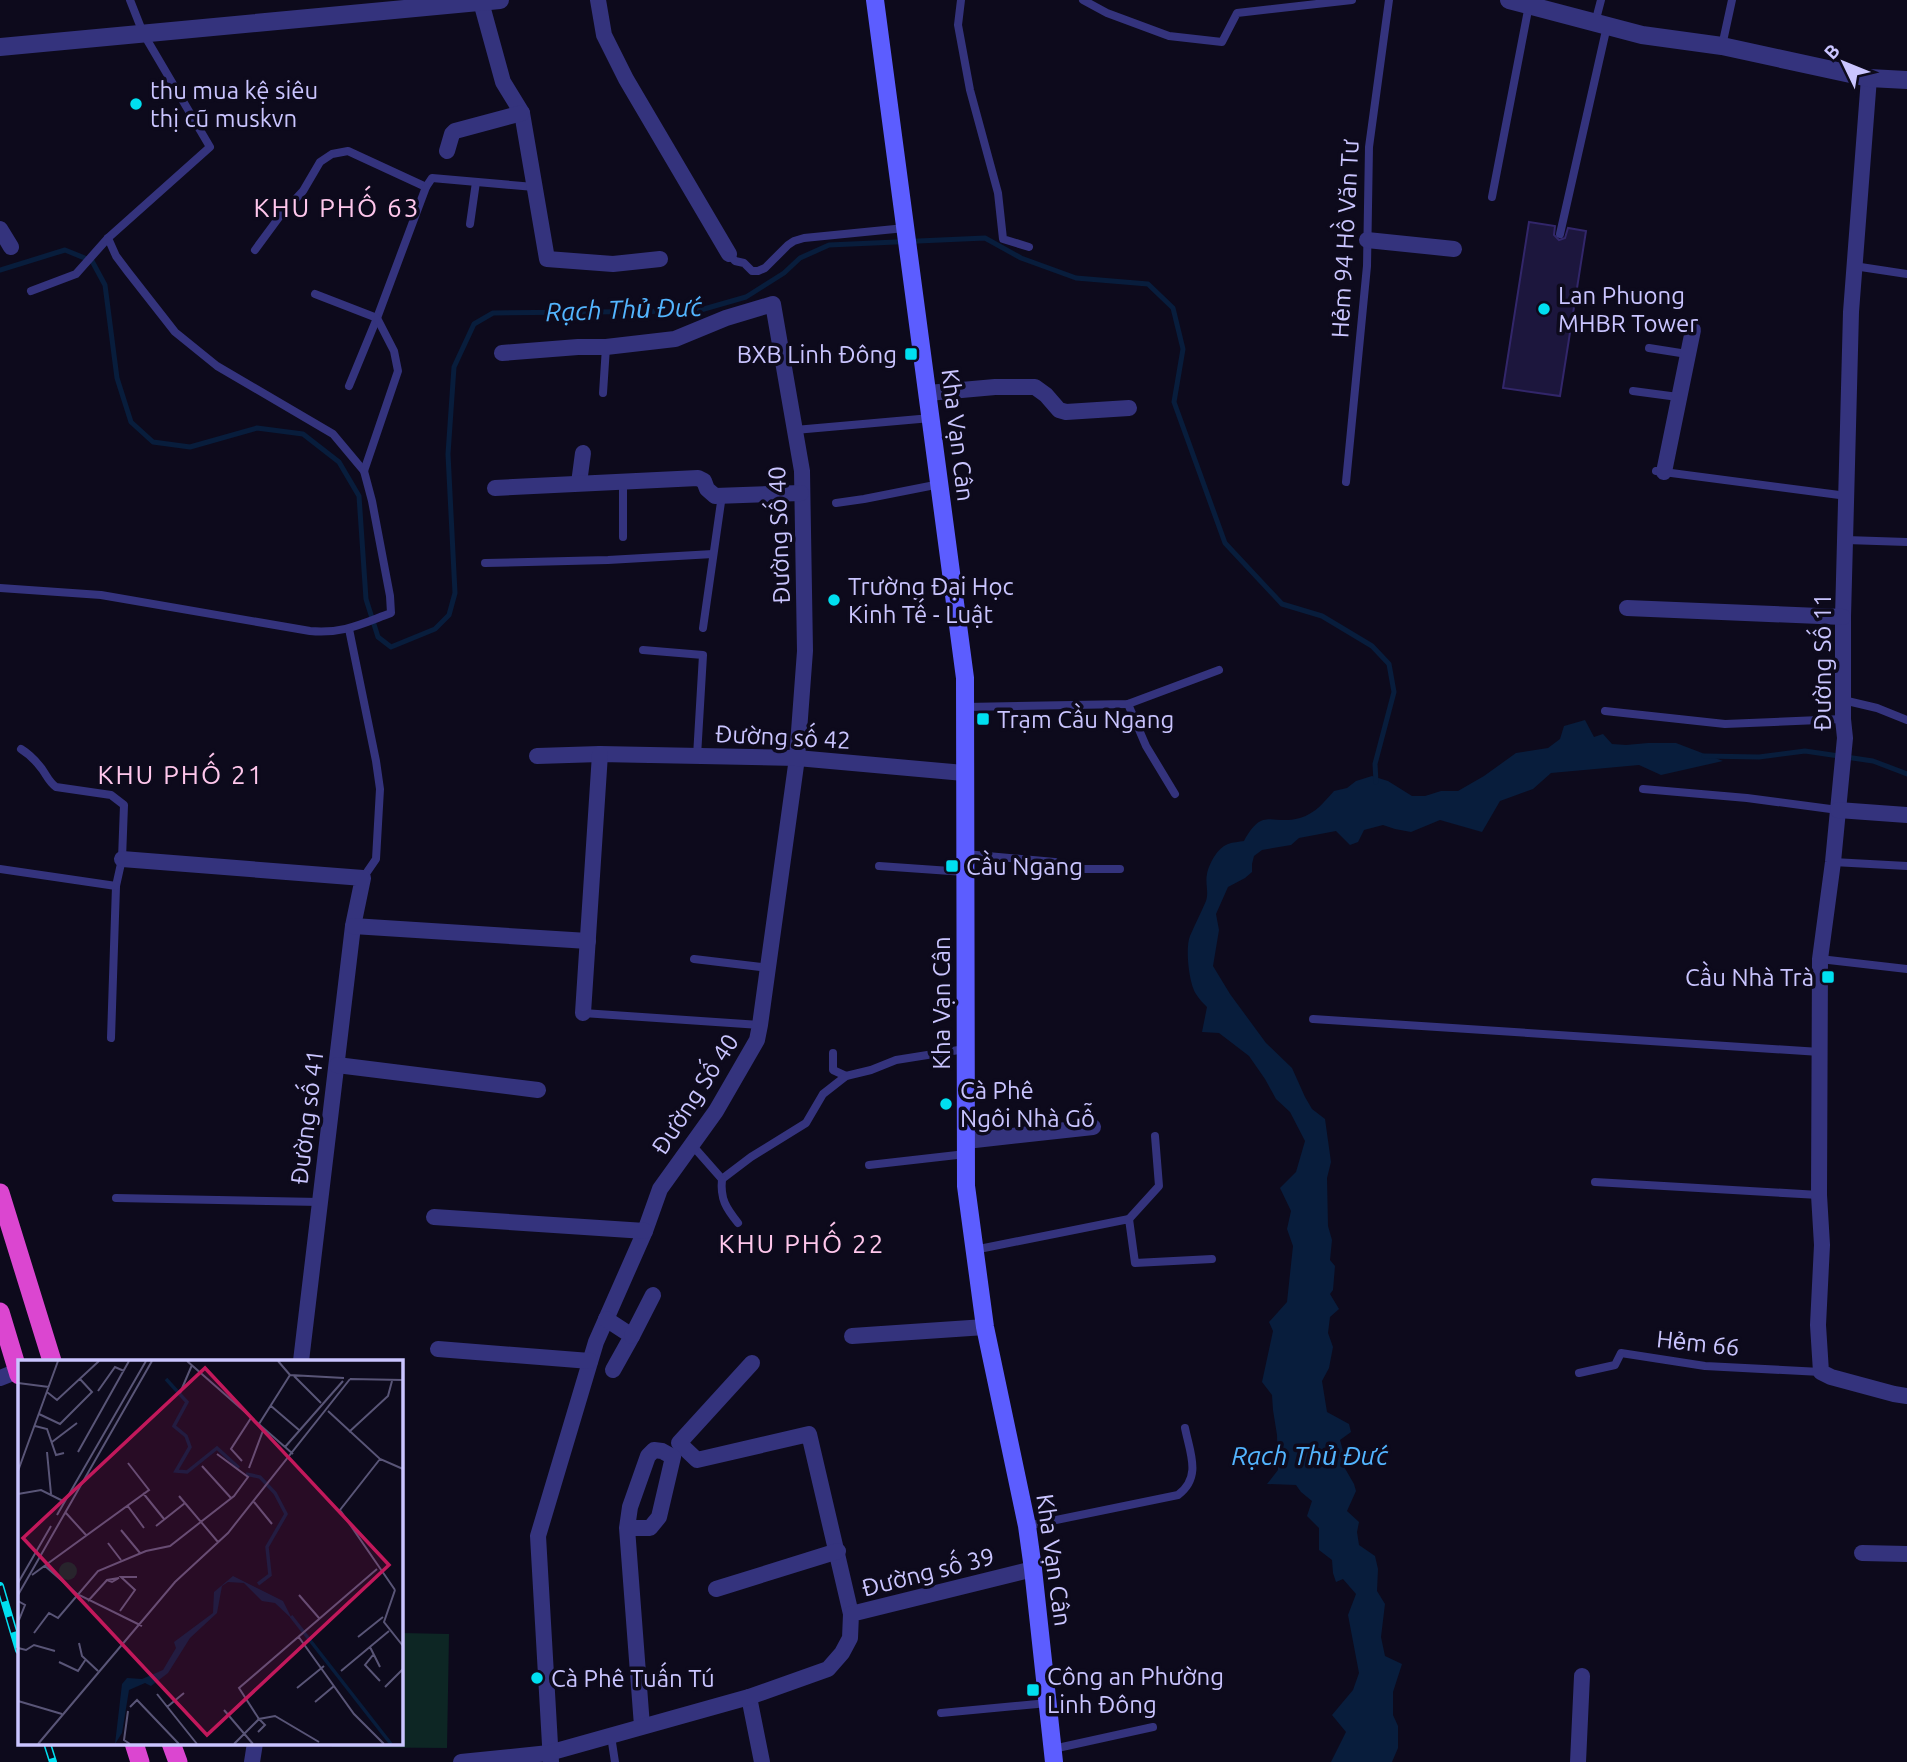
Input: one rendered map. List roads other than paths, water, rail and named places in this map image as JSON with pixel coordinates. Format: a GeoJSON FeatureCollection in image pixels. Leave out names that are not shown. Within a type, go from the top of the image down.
{"type":"FeatureCollection","features":[{"type":"Feature","properties":{"kind":"highway"},"geometry":{"type":"LineString","coordinates":[[0,1193],[52,1360]]}},
{"type":"Feature","properties":{"kind":"highway"},"geometry":{"type":"LineString","coordinates":[[0,1312],[12,1375]]}},
{"type":"Feature","properties":{"kind":"highway"},"geometry":{"type":"LineString","coordinates":[[134,1744],[140,1762]]}},
{"type":"Feature","properties":{"kind":"highway"},"geometry":{"type":"LineString","coordinates":[[171,1744],[177,1762]]}},
{"type":"Feature","properties":{"kind":"main road"},"geometry":{"type":"LineString","coordinates":[[875,0],[905,228]]}},
{"type":"Feature","properties":{"kind":"main road","name":"Kha Vạn Cân"},"geometry":{"type":"LineString","coordinates":[[905,228],[965,678],[966,1186],[985,1328],[1027,1526],[1053,1755]]}},
{"type":"Feature","properties":{"kind":"street"},"geometry":{"type":"LineString","coordinates":[[0,47],[367,7],[500,0]]}},
{"type":"Feature","properties":{"kind":"street"},"geometry":{"type":"LineString","coordinates":[[598,0],[604,36],[626,79],[729,254]]}},
{"type":"Feature","properties":{"kind":"street"},"geometry":{"type":"LineString","coordinates":[[1508,0],[1642,35],[1722,47],[1869,78],[1907,80]]}},
{"type":"Feature","properties":{"kind":"street"},"geometry":{"type":"LineString","coordinates":[[481,2],[503,82],[522,113],[547,259],[613,264],[660,259]]}},
{"type":"Feature","properties":{"kind":"street","name":"Đường Số 11"},"geometry":{"type":"LineString","coordinates":[[1821,1372],[1818,1325],[1822,1245],[1819,1195],[1820,959],[1845,738],[1843,617],[1851,312],[1869,78]]}},
{"type":"Feature","properties":{"kind":"street"},"geometry":{"type":"LineString","coordinates":[[447,151],[455,131],[522,113]]}},
{"type":"Feature","properties":{"kind":"street"},"geometry":{"type":"LineString","coordinates":[[0,229],[12,247]]}},
{"type":"Feature","properties":{"kind":"street"},"geometry":{"type":"LineString","coordinates":[[1367,240],[1454,249]]}},
{"type":"Feature","properties":{"kind":"street","name":"Đường Số 40"},"geometry":{"type":"LineString","coordinates":[[550,1758],[538,1536],[590,1361],[660,1189],[716,1111],[757,1041],[797,758],[805,651],[802,471],[773,304],[726,318],[675,339],[606,347]]}},
{"type":"Feature","properties":{"kind":"street"},"geometry":{"type":"LineString","coordinates":[[1660,472],[1693,330]]}},
{"type":"Feature","properties":{"kind":"street"},"geometry":{"type":"LineString","coordinates":[[502,353],[606,347]]}},
{"type":"Feature","properties":{"kind":"street"},"geometry":{"type":"LineString","coordinates":[[928,393],[995,387],[1035,387],[1059,410],[1066,412],[1129,408]]}},
{"type":"Feature","properties":{"kind":"street"},"geometry":{"type":"LineString","coordinates":[[579,483],[583,453]]}},
{"type":"Feature","properties":{"kind":"street"},"geometry":{"type":"LineString","coordinates":[[495,488],[698,478],[704,481],[715,496],[802,494]]}},
{"type":"Feature","properties":{"kind":"street"},"geometry":{"type":"LineString","coordinates":[[1627,608],[1843,617]]}},
{"type":"Feature","properties":{"kind":"street"},"geometry":{"type":"LineString","coordinates":[[583,1013],[600,754]]}},
{"type":"Feature","properties":{"kind":"street","name":"Đường số 42"},"geometry":{"type":"LineString","coordinates":[[537,756],[600,754],[797,758],[964,774]]}},
{"type":"Feature","properties":{"kind":"street"},"geometry":{"type":"LineString","coordinates":[[1838,806],[1907,816]]}},
{"type":"Feature","properties":{"kind":"street"},"geometry":{"type":"LineString","coordinates":[[122,859],[363,878]]}},
{"type":"Feature","properties":{"kind":"street","name":"Đường số 41"},"geometry":{"type":"LineString","coordinates":[[300,1360],[353,926],[363,878]]}},
{"type":"Feature","properties":{"kind":"street"},"geometry":{"type":"LineString","coordinates":[[353,926],[589,941]]}},
{"type":"Feature","properties":{"kind":"street"},"geometry":{"type":"LineString","coordinates":[[337,1065],[538,1090]]}},
{"type":"Feature","properties":{"kind":"street"},"geometry":{"type":"LineString","coordinates":[[966,1148],[1093,1127]]}},
{"type":"Feature","properties":{"kind":"street"},"geometry":{"type":"LineString","coordinates":[[434,1217],[645,1231]]}},
{"type":"Feature","properties":{"kind":"street"},"geometry":{"type":"LineString","coordinates":[[613,1370],[653,1295]]}},
{"type":"Feature","properties":{"kind":"street"},"geometry":{"type":"LineString","coordinates":[[606,1319],[632,1336]]}},
{"type":"Feature","properties":{"kind":"street"},"geometry":{"type":"LineString","coordinates":[[852,1336],[985,1328]]}},
{"type":"Feature","properties":{"kind":"street"},"geometry":{"type":"LineString","coordinates":[[438,1349],[590,1361]]}},
{"type":"Feature","properties":{"kind":"street"},"geometry":{"type":"LineString","coordinates":[[752,1363],[680,1443],[697,1460],[809,1434],[851,1614]]}},
{"type":"Feature","properties":{"kind":"street"},"geometry":{"type":"LineString","coordinates":[[1821,1372],[1894,1394],[1907,1395]]}},
{"type":"Feature","properties":{"kind":"street"},"geometry":{"type":"LineString","coordinates":[[627,1528],[650,1528],[659,1517],[673,1457],[654,1450],[648,1455],[630,1507],[627,1528],[642,1726]]}},
{"type":"Feature","properties":{"kind":"street"},"geometry":{"type":"LineString","coordinates":[[716,1589],[838,1552]]}},
{"type":"Feature","properties":{"kind":"street"},"geometry":{"type":"LineString","coordinates":[[1862,1553],[1907,1554]]}},
{"type":"Feature","properties":{"kind":"street","name":"Đường số 39"},"geometry":{"type":"LineString","coordinates":[[550,1758],[642,1726],[749,1697],[828,1669],[842,1653],[850,1638],[851,1614],[1033,1570]]}},
{"type":"Feature","properties":{"kind":"street"},"geometry":{"type":"LineString","coordinates":[[1578,1762],[1582,1676]]}},
{"type":"Feature","properties":{"kind":"street"},"geometry":{"type":"LineString","coordinates":[[749,1697],[762,1762]]}},
{"type":"Feature","properties":{"kind":"street"},"geometry":{"type":"LineString","coordinates":[[252,1762],[255,1744]]}},
{"type":"Feature","properties":{"kind":"street"},"geometry":{"type":"LineString","coordinates":[[461,1762],[550,1758]]}},
{"type":"Feature","properties":{"kind":"lane"},"geometry":{"type":"LineString","coordinates":[[31,291],[76,274],[107,238],[210,147],[143,33],[130,0]]}},
{"type":"Feature","properties":{"kind":"lane"},"geometry":{"type":"LineString","coordinates":[[961,0],[958,25],[960,38],[970,90],[998,192],[1003,239],[1029,247]]}},
{"type":"Feature","properties":{"kind":"lane"},"geometry":{"type":"LineString","coordinates":[[1083,0],[1107,13],[1169,36],[1222,42],[1237,13],[1353,0]]}},
{"type":"Feature","properties":{"kind":"lane","name":"Hẻm 94 Hồ Văn Tư"},"geometry":{"type":"LineString","coordinates":[[1346,482],[1367,266],[1369,147],[1389,0]]}},
{"type":"Feature","properties":{"kind":"lane"},"geometry":{"type":"LineString","coordinates":[[1560,234],[1601,24],[1601,0]]}},
{"type":"Feature","properties":{"kind":"lane"},"geometry":{"type":"LineString","coordinates":[[1722,47],[1732,0]]}},
{"type":"Feature","properties":{"kind":"lane"},"geometry":{"type":"LineString","coordinates":[[1492,197],[1529,5]]}},
{"type":"Feature","properties":{"kind":"lane"},"geometry":{"type":"LineString","coordinates":[[255,250],[303,191],[320,162],[332,153],[348,151],[426,187]]}},
{"type":"Feature","properties":{"kind":"lane"},"geometry":{"type":"LineString","coordinates":[[349,386],[426,187],[432,178],[534,187]]}},
{"type":"Feature","properties":{"kind":"lane"},"geometry":{"type":"LineString","coordinates":[[470,224],[476,182]]}},
{"type":"Feature","properties":{"kind":"lane"},"geometry":{"type":"LineString","coordinates":[[729,254],[752,271],[758,271],[765,268],[794,241],[905,228]]}},
{"type":"Feature","properties":{"kind":"lane"},"geometry":{"type":"LineString","coordinates":[[0,588],[101,594],[328,633],[349,629],[391,613],[390,596],[364,471],[333,434],[217,366],[175,332],[128,272],[107,238]]}},
{"type":"Feature","properties":{"kind":"lane"},"geometry":{"type":"LineString","coordinates":[[1854,266],[1907,274]]}},
{"type":"Feature","properties":{"kind":"lane"},"geometry":{"type":"LineString","coordinates":[[315,294],[377,318],[394,351],[398,371],[364,471]]}},
{"type":"Feature","properties":{"kind":"lane"},"geometry":{"type":"LineString","coordinates":[[603,393],[606,347]]}},
{"type":"Feature","properties":{"kind":"lane"},"geometry":{"type":"LineString","coordinates":[[1649,348],[1687,354]]}},
{"type":"Feature","properties":{"kind":"lane"},"geometry":{"type":"LineString","coordinates":[[1633,391],[1678,397]]}},
{"type":"Feature","properties":{"kind":"lane"},"geometry":{"type":"LineString","coordinates":[[795,430],[932,418]]}},
{"type":"Feature","properties":{"kind":"lane"},"geometry":{"type":"LineString","coordinates":[[1660,472],[1847,496]]}},
{"type":"Feature","properties":{"kind":"lane"},"geometry":{"type":"LineString","coordinates":[[623,481],[624,537]]}},
{"type":"Feature","properties":{"kind":"lane"},"geometry":{"type":"LineString","coordinates":[[836,503],[940,484]]}},
{"type":"Feature","properties":{"kind":"lane"},"geometry":{"type":"LineString","coordinates":[[704,628],[722,495]]}},
{"type":"Feature","properties":{"kind":"lane"},"geometry":{"type":"LineString","coordinates":[[1846,540],[1907,542]]}},
{"type":"Feature","properties":{"kind":"lane"},"geometry":{"type":"LineString","coordinates":[[485,563],[713,554]]}},
{"type":"Feature","properties":{"kind":"lane"},"geometry":{"type":"LineString","coordinates":[[349,629],[380,789],[376,859],[363,878]]}},
{"type":"Feature","properties":{"kind":"lane"},"geometry":{"type":"LineString","coordinates":[[642,650],[703,655],[697,756]]}},
{"type":"Feature","properties":{"kind":"lane"},"geometry":{"type":"LineString","coordinates":[[965,707],[1128,704],[1219,670]]}},
{"type":"Feature","properties":{"kind":"lane"},"geometry":{"type":"LineString","coordinates":[[1843,699],[1907,720]]}},
{"type":"Feature","properties":{"kind":"lane"},"geometry":{"type":"LineString","coordinates":[[1128,704],[1159,771],[1175,794]]}},
{"type":"Feature","properties":{"kind":"lane"},"geometry":{"type":"LineString","coordinates":[[1605,711],[1725,724],[1843,719]]}},
{"type":"Feature","properties":{"kind":"lane"},"geometry":{"type":"LineString","coordinates":[[21,749],[41,767],[50,783],[56,787],[111,795],[124,805],[122,859],[116,886],[111,1038]]}},
{"type":"Feature","properties":{"kind":"lane"},"geometry":{"type":"LineString","coordinates":[[1643,789],[1838,806]]}},
{"type":"Feature","properties":{"kind":"lane"},"geometry":{"type":"LineString","coordinates":[[879,866],[1055,862],[1062,869],[1120,869]]}},
{"type":"Feature","properties":{"kind":"lane"},"geometry":{"type":"LineString","coordinates":[[1833,862],[1907,866]]}},
{"type":"Feature","properties":{"kind":"lane"},"geometry":{"type":"LineString","coordinates":[[0,870],[116,886]]}},
{"type":"Feature","properties":{"kind":"lane"},"geometry":{"type":"LineString","coordinates":[[694,959],[769,968]]}},
{"type":"Feature","properties":{"kind":"lane"},"geometry":{"type":"LineString","coordinates":[[1820,959],[1907,969]]}},
{"type":"Feature","properties":{"kind":"lane"},"geometry":{"type":"LineString","coordinates":[[583,1013],[760,1025]]}},
{"type":"Feature","properties":{"kind":"lane"},"geometry":{"type":"LineString","coordinates":[[1313,1019],[1820,1052]]}},
{"type":"Feature","properties":{"kind":"lane"},"geometry":{"type":"LineString","coordinates":[[722,1179],[751,1157],[806,1123],[823,1094],[846,1076],[896,1060],[965,1049]]}},
{"type":"Feature","properties":{"kind":"lane"},"geometry":{"type":"LineString","coordinates":[[833,1053],[833,1070],[846,1076]]}},
{"type":"Feature","properties":{"kind":"lane"},"geometry":{"type":"LineString","coordinates":[[974,1250],[1129,1219],[1159,1186],[1155,1136]]}},
{"type":"Feature","properties":{"kind":"lane"},"geometry":{"type":"LineString","coordinates":[[692,1145],[722,1179],[723,1201],[738,1223]]}},
{"type":"Feature","properties":{"kind":"lane"},"geometry":{"type":"LineString","coordinates":[[869,1164],[966,1148]]}},
{"type":"Feature","properties":{"kind":"lane"},"geometry":{"type":"LineString","coordinates":[[1595,1182],[1819,1195]]}},
{"type":"Feature","properties":{"kind":"lane"},"geometry":{"type":"LineString","coordinates":[[116,1198],[320,1202]]}},
{"type":"Feature","properties":{"kind":"lane"},"geometry":{"type":"LineString","coordinates":[[1129,1219],[1135,1263],[1212,1259]]}},
{"type":"Feature","properties":{"kind":"lane","name":"Hẻm 66"},"geometry":{"type":"LineString","coordinates":[[1580,1373],[1615,1365],[1621,1353],[1705,1366],[1821,1372]]}},
{"type":"Feature","properties":{"kind":"lane"},"geometry":{"type":"LineString","coordinates":[[1027,1526],[1178,1495],[1192,1479],[1193,1468],[1185,1428]]}},
{"type":"Feature","properties":{"kind":"lane"},"geometry":{"type":"LineString","coordinates":[[941,1713],[1048,1703]]}},
{"type":"Feature","properties":{"kind":"lane"},"geometry":{"type":"LineString","coordinates":[[1053,1755],[1153,1727]]}},
{"type":"Feature","properties":{"kind":"lane"},"geometry":{"type":"LineString","coordinates":[[611,1736],[615,1762]]}},
{"type":"Feature","properties":{"kind":"water","name":"Rạch Thủ Đức"},"geometry":{"type":"Polygon","coordinates":[[[1585,720],[1594,737],[1603,734],[1612,744],[1676,743],[1723,761],[1661,775],[1639,765],[1551,773],[1533,789],[1500,801],[1482,832],[1440,820],[1411,832],[1383,825],[1364,830],[1358,842],[1350,845],[1336,831],[1299,838],[1291,845],[1262,850],[1254,856],[1252,872],[1228,887],[1216,914],[1219,930],[1213,966],[1266,1043],[1292,1068],[1312,1109],[1325,1119],[1331,1162],[1327,1178],[1328,1226],[1332,1240],[1330,1260],[1335,1266],[1333,1290],[1330,1294],[1339,1309],[1330,1317],[1328,1333],[1333,1347],[1329,1368],[1322,1381],[1327,1412],[1349,1424],[1351,1432],[1340,1440],[1343,1465],[1356,1491],[1347,1511],[1359,1522],[1359,1545],[1375,1556],[1378,1569],[1377,1591],[1385,1604],[1381,1637],[1385,1656],[1402,1664],[1393,1692],[1398,1748],[1392,1762],[1331,1762],[1346,1732],[1332,1715],[1353,1690],[1359,1673],[1348,1615],[1356,1594],[1343,1579],[1336,1582],[1332,1560],[1319,1550],[1319,1528],[1307,1516],[1312,1501],[1296,1485],[1267,1484],[1278,1470],[1277,1435],[1272,1395],[1262,1382],[1273,1331],[1269,1322],[1287,1302],[1293,1246],[1287,1229],[1291,1211],[1280,1188],[1296,1172],[1305,1141],[1290,1112],[1276,1099],[1249,1056],[1219,1033],[1202,1032],[1207,1007],[1196,994],[1191,982],[1189,942],[1206,901],[1207,874],[1214,857],[1224,846],[1244,841],[1262,820],[1290,820],[1306,816],[1334,791],[1372,776],[1388,781],[1412,796],[1458,791],[1516,753],[1548,748],[1560,739],[1564,726],[1585,720]]]}},
{"type":"Feature","properties":{"kind":"waterway","name":"Rạch Thủ Đức"},"geometry":{"type":"LineString","coordinates":[[0,270],[65,250],[92,261],[105,285],[117,378],[131,422],[153,442],[190,447],[257,428],[303,434],[339,462],[359,496],[366,599],[378,637],[391,647],[435,629],[449,615],[455,593],[448,454],[454,367],[474,324],[493,313],[697,311],[746,297],[784,273],[800,258],[829,245],[985,238],[1021,258],[1076,278],[1148,284],[1173,308],[1183,349],[1174,402],[1225,543],[1282,604],[1322,616],[1372,646],[1389,664],[1394,692],[1375,764],[1376,782]]}},
{"type":"Feature","properties":{"kind":"waterway"},"geometry":{"type":"LineString","coordinates":[[1704,756],[1759,757],[1805,751],[1873,761],[1907,774]]}},
{"type":"Feature","properties":{"kind":"railway"},"geometry":{"type":"LineString","coordinates":[[0,1586],[18,1647]]}},
{"type":"Feature","properties":{"kind":"railway"},"geometry":{"type":"LineString","coordinates":[[47,1744],[53,1762]]}},
{"type":"Feature","properties":{"kind":"place","name":"thu mua kệ siêu thị cũ muskvn"},"geometry":{"type":"Point","coordinates":[136,104]}},
{"type":"Feature","properties":{"kind":"place","name":"Lan Phuong MHBR Tower"},"geometry":{"type":"Point","coordinates":[1544,309]}},
{"type":"Feature","properties":{"kind":"place","name":"BXB Linh Đông"},"geometry":{"type":"Point","coordinates":[911,354]}},
{"type":"Feature","properties":{"kind":"place","name":"Trường Đại Học Kinh Tế - Luật"},"geometry":{"type":"Point","coordinates":[834,600]}},
{"type":"Feature","properties":{"kind":"place","name":"Trạm Cầu Ngang"},"geometry":{"type":"Point","coordinates":[983,719]}},
{"type":"Feature","properties":{"kind":"place","name":"Cầu Ngang"},"geometry":{"type":"Point","coordinates":[952,866]}},
{"type":"Feature","properties":{"kind":"place","name":"Cầu Nhà Trà"},"geometry":{"type":"Point","coordinates":[1828,977]}},
{"type":"Feature","properties":{"kind":"place","name":"Cà Phê Ngôi Nhà Gỗ"},"geometry":{"type":"Point","coordinates":[946,1104]}},
{"type":"Feature","properties":{"kind":"place","name":"Cà Phê Tuấn Tú"},"geometry":{"type":"Point","coordinates":[537,1678]}},
{"type":"Feature","properties":{"kind":"place","name":"Công an Phường Linh Đông"},"geometry":{"type":"Point","coordinates":[1033,1690]}},
{"type":"Feature","properties":{"kind":"district","name":"KHU PHỐ 63"},"geometry":{"type":"Point","coordinates":[337,207]}},
{"type":"Feature","properties":{"kind":"district","name":"KHU PHỐ 21"},"geometry":{"type":"Point","coordinates":[181,774]}},
{"type":"Feature","properties":{"kind":"district","name":"KHU PHỐ 22"},"geometry":{"type":"Point","coordinates":[802,1243]}}]}
